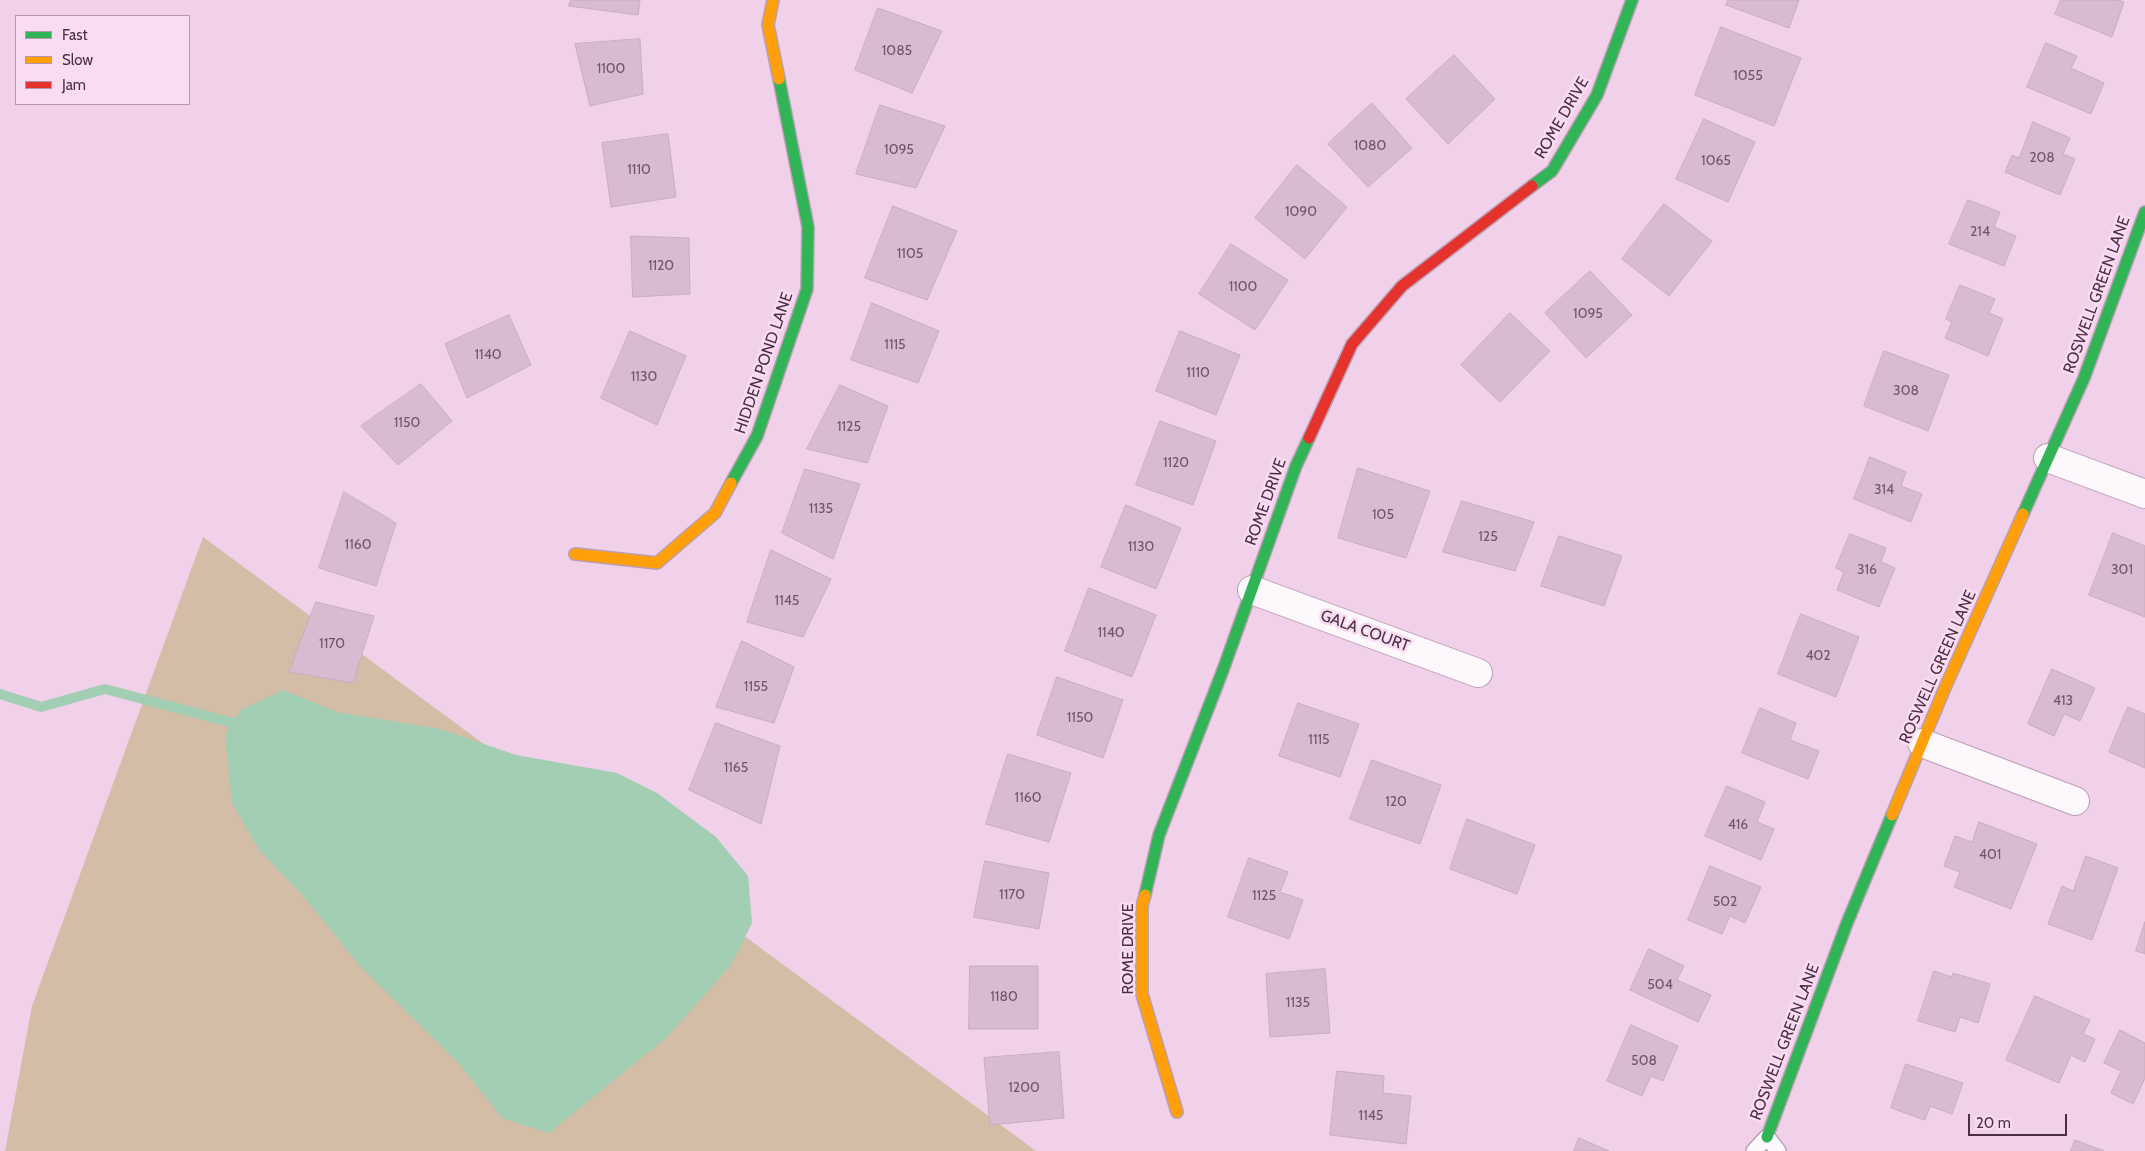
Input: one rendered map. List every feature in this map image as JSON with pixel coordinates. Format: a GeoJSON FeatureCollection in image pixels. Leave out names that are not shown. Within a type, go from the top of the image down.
{"type":"FeatureCollection","features":[{"type":"Feature","properties":{"kind":"street","name":"HIDDEN POND LANE"},"geometry":{"type":"LineString","coordinates":[[575,554],[656,563],[715,513],[757,436],[807,289],[808,227],[768,26],[773,0]]}},
{"type":"Feature","properties":{"kind":"street","name":"ROME DRIVE"},"geometry":{"type":"LineString","coordinates":[[1177,1112],[1142,994],[1142,906],[1159,834],[1224,670],[1296,466],[1352,344],[1402,286],[1552,171],[1597,95],[1632,0]]}},
{"type":"Feature","properties":{"kind":"street","name":"ROSWELL GREEN LANE"},"geometry":{"type":"LineString","coordinates":[[1767,1136],[1847,923],[1922,743],[2084,378],[2145,212]]}},
{"type":"Feature","properties":{"kind":"street"},"geometry":{"type":"LineString","coordinates":[[2048,458],[2145,494]]}},
{"type":"Feature","properties":{"kind":"street","name":"GALA COURT"},"geometry":{"type":"LineString","coordinates":[[1252,590],[1478,673]]}},
{"type":"Feature","properties":{"kind":"street"},"geometry":{"type":"LineString","coordinates":[[1922,743],[2075,802]]}},
{"type":"Feature","properties":{"kind":"lane"},"geometry":{"type":"LineString","coordinates":[[1754,1151],[1767,1136],[1778,1151]]}},
{"type":"Feature","properties":{"kind":"shaded area"},"geometry":{"type":"Polygon","coordinates":[[[203,537],[1036,1151],[5,1151],[32,1006],[203,537]]]}},
{"type":"Feature","properties":{"kind":"shaded area"},"geometry":{"type":"Polygon","coordinates":[[[283,690],[337,712],[440,729],[516,755],[617,773],[657,793],[716,837],[748,876],[752,923],[731,965],[667,1037],[549,1133],[502,1118],[460,1065],[360,966],[304,897],[259,850],[232,803],[225,734],[241,710],[283,690]]]}},
{"type":"Feature","properties":{"kind":"building"},"geometry":{"type":"Polygon","coordinates":[[[571,0],[640,0],[638,15],[569,6],[571,0]]]}},
{"type":"Feature","properties":{"kind":"building"},"geometry":{"type":"Polygon","coordinates":[[[1728,0],[1799,0],[1789,28],[1726,5],[1728,0]]]}},
{"type":"Feature","properties":{"kind":"building"},"geometry":{"type":"Polygon","coordinates":[[[2061,0],[2118,0],[2124,2],[2112,37],[2055,14],[2061,0]]]}},
{"type":"Feature","properties":{"kind":"building"},"geometry":{"type":"Polygon","coordinates":[[[878,8],[942,31],[912,93],[855,70],[878,8]]]}},
{"type":"Feature","properties":{"kind":"building"},"geometry":{"type":"Polygon","coordinates":[[[1721,27],[1801,58],[1774,126],[1695,95],[1721,27]]]}},
{"type":"Feature","properties":{"kind":"building"},"geometry":{"type":"Polygon","coordinates":[[[640,39],[643,94],[590,106],[575,44],[640,39]]]}},
{"type":"Feature","properties":{"kind":"building"},"geometry":{"type":"Polygon","coordinates":[[[2046,43],[2077,56],[2071,68],[2104,83],[2091,114],[2027,87],[2046,43]]]}},
{"type":"Feature","properties":{"kind":"building"},"geometry":{"type":"Polygon","coordinates":[[[1454,55],[1495,99],[1448,144],[1406,99],[1454,55]]]}},
{"type":"Feature","properties":{"kind":"building"},"geometry":{"type":"Polygon","coordinates":[[[1372,103],[1412,148],[1368,187],[1328,144],[1372,103]]]}},
{"type":"Feature","properties":{"kind":"building"},"geometry":{"type":"Polygon","coordinates":[[[880,105],[945,126],[916,188],[856,174],[880,105]]]}},
{"type":"Feature","properties":{"kind":"building"},"geometry":{"type":"Polygon","coordinates":[[[1704,119],[1755,142],[1728,202],[1676,179],[1704,119]]]}},
{"type":"Feature","properties":{"kind":"building"},"geometry":{"type":"Polygon","coordinates":[[[2033,122],[2070,138],[2063,154],[2075,159],[2060,195],[2005,172],[2012,155],[2019,158],[2033,122]]]}},
{"type":"Feature","properties":{"kind":"building"},"geometry":{"type":"Polygon","coordinates":[[[668,134],[676,197],[611,207],[602,143],[668,134]]]}},
{"type":"Feature","properties":{"kind":"building"},"geometry":{"type":"Polygon","coordinates":[[[1297,165],[1347,207],[1305,259],[1255,218],[1297,165]]]}},
{"type":"Feature","properties":{"kind":"building"},"geometry":{"type":"Polygon","coordinates":[[[1968,200],[2000,212],[1994,227],[2016,236],[2004,266],[1949,244],[1968,200]]]}},
{"type":"Feature","properties":{"kind":"building"},"geometry":{"type":"Polygon","coordinates":[[[1664,204],[1712,241],[1669,296],[1622,259],[1664,204]]]}},
{"type":"Feature","properties":{"kind":"building"},"geometry":{"type":"Polygon","coordinates":[[[893,206],[957,231],[927,300],[865,278],[893,206]]]}},
{"type":"Feature","properties":{"kind":"building"},"geometry":{"type":"Polygon","coordinates":[[[631,236],[689,238],[690,294],[633,297],[631,236]]]}},
{"type":"Feature","properties":{"kind":"building"},"geometry":{"type":"Polygon","coordinates":[[[1231,244],[1288,280],[1255,330],[1199,294],[1231,244]]]}},
{"type":"Feature","properties":{"kind":"building"},"geometry":{"type":"Polygon","coordinates":[[[1590,271],[1632,315],[1586,358],[1545,313],[1590,271]]]}},
{"type":"Feature","properties":{"kind":"building"},"geometry":{"type":"Polygon","coordinates":[[[1960,285],[1995,299],[1989,313],[2003,319],[1988,356],[1945,338],[1952,322],[1946,319],[1960,285]]]}},
{"type":"Feature","properties":{"kind":"building"},"geometry":{"type":"Polygon","coordinates":[[[872,303],[939,331],[918,383],[851,360],[872,303]]]}},
{"type":"Feature","properties":{"kind":"building"},"geometry":{"type":"Polygon","coordinates":[[[1510,313],[1550,351],[1500,402],[1461,365],[1510,313]]]}},
{"type":"Feature","properties":{"kind":"building"},"geometry":{"type":"Polygon","coordinates":[[[509,315],[531,365],[467,398],[445,344],[509,315]]]}},
{"type":"Feature","properties":{"kind":"building"},"geometry":{"type":"Polygon","coordinates":[[[630,331],[686,356],[657,425],[601,398],[630,331]]]}},
{"type":"Feature","properties":{"kind":"building"},"geometry":{"type":"Polygon","coordinates":[[[1180,331],[1240,355],[1216,415],[1156,391],[1180,331]]]}},
{"type":"Feature","properties":{"kind":"building"},"geometry":{"type":"Polygon","coordinates":[[[1884,351],[1949,375],[1928,431],[1864,406],[1884,351]]]}},
{"type":"Feature","properties":{"kind":"building"},"geometry":{"type":"Polygon","coordinates":[[[421,384],[452,421],[398,465],[361,426],[421,384]]]}},
{"type":"Feature","properties":{"kind":"building"},"geometry":{"type":"Polygon","coordinates":[[[840,385],[888,406],[867,463],[807,449],[840,385]]]}},
{"type":"Feature","properties":{"kind":"building"},"geometry":{"type":"Polygon","coordinates":[[[1160,421],[1216,441],[1193,505],[1136,485],[1160,421]]]}},
{"type":"Feature","properties":{"kind":"building"},"geometry":{"type":"Polygon","coordinates":[[[1870,457],[1906,472],[1901,486],[1922,494],[1911,522],[1854,499],[1870,457]]]}},
{"type":"Feature","properties":{"kind":"building"},"geometry":{"type":"Polygon","coordinates":[[[1358,468],[1430,491],[1406,558],[1338,538],[1358,468]]]}},
{"type":"Feature","properties":{"kind":"building"},"geometry":{"type":"Polygon","coordinates":[[[805,469],[860,484],[833,559],[782,533],[805,469]]]}},
{"type":"Feature","properties":{"kind":"building"},"geometry":{"type":"Polygon","coordinates":[[[344,492],[396,523],[376,586],[319,568],[344,492]]]}},
{"type":"Feature","properties":{"kind":"building"},"geometry":{"type":"Polygon","coordinates":[[[1462,501],[1534,522],[1515,571],[1443,552],[1462,501]]]}},
{"type":"Feature","properties":{"kind":"building"},"geometry":{"type":"Polygon","coordinates":[[[1126,505],[1181,528],[1156,589],[1101,567],[1126,505]]]}},
{"type":"Feature","properties":{"kind":"building"},"geometry":{"type":"Polygon","coordinates":[[[2113,533],[2145,546],[2145,617],[2089,595],[2113,533]]]}},
{"type":"Feature","properties":{"kind":"building"},"geometry":{"type":"Polygon","coordinates":[[[1850,534],[1886,548],[1881,562],[1895,568],[1879,607],[1837,590],[1844,572],[1836,568],[1850,534]]]}},
{"type":"Feature","properties":{"kind":"building"},"geometry":{"type":"Polygon","coordinates":[[[1559,536],[1622,556],[1604,606],[1541,586],[1559,536]]]}},
{"type":"Feature","properties":{"kind":"building"},"geometry":{"type":"Polygon","coordinates":[[[771,550],[831,579],[803,637],[747,622],[771,550]]]}},
{"type":"Feature","properties":{"kind":"building"},"geometry":{"type":"Polygon","coordinates":[[[1089,588],[1156,615],[1132,677],[1065,651],[1089,588]]]}},
{"type":"Feature","properties":{"kind":"building"},"geometry":{"type":"Polygon","coordinates":[[[316,602],[374,616],[353,683],[289,672],[316,602]]]}},
{"type":"Feature","properties":{"kind":"building"},"geometry":{"type":"Polygon","coordinates":[[[1801,614],[1859,637],[1836,697],[1778,674],[1801,614]]]}},
{"type":"Feature","properties":{"kind":"building"},"geometry":{"type":"Polygon","coordinates":[[[742,641],[794,667],[774,723],[716,707],[742,641]]]}},
{"type":"Feature","properties":{"kind":"building"},"geometry":{"type":"Polygon","coordinates":[[[2052,669],[2095,688],[2080,721],[2064,714],[2054,736],[2028,724],[2052,669]]]}},
{"type":"Feature","properties":{"kind":"building"},"geometry":{"type":"Polygon","coordinates":[[[1057,677],[1123,700],[1103,758],[1037,735],[1057,677]]]}},
{"type":"Feature","properties":{"kind":"building"},"geometry":{"type":"Polygon","coordinates":[[[1298,703],[1359,724],[1340,777],[1279,756],[1298,703]]]}},
{"type":"Feature","properties":{"kind":"building"},"geometry":{"type":"Polygon","coordinates":[[[2128,707],[2145,714],[2145,768],[2109,752],[2128,707]]]}},
{"type":"Feature","properties":{"kind":"building"},"geometry":{"type":"Polygon","coordinates":[[[1760,708],[1796,723],[1790,740],[1819,751],[1808,779],[1742,753],[1760,708]]]}},
{"type":"Feature","properties":{"kind":"building"},"geometry":{"type":"Polygon","coordinates":[[[716,723],[780,746],[761,824],[689,790],[716,723]]]}},
{"type":"Feature","properties":{"kind":"building"},"geometry":{"type":"Polygon","coordinates":[[[1008,754],[1071,773],[1049,842],[986,824],[1008,754]]]}},
{"type":"Feature","properties":{"kind":"building"},"geometry":{"type":"Polygon","coordinates":[[[1372,760],[1441,785],[1420,844],[1350,819],[1372,760]]]}},
{"type":"Feature","properties":{"kind":"building"},"geometry":{"type":"Polygon","coordinates":[[[1727,786],[1765,802],[1757,822],[1774,829],[1761,860],[1705,836],[1727,786]]]}},
{"type":"Feature","properties":{"kind":"building"},"geometry":{"type":"Polygon","coordinates":[[[1467,819],[1535,845],[1517,894],[1450,869],[1467,819]]]}},
{"type":"Feature","properties":{"kind":"building"},"geometry":{"type":"Polygon","coordinates":[[[1979,822],[2037,844],[2011,909],[1954,887],[1960,872],[1944,866],[1955,836],[1972,842],[1979,822]]]}},
{"type":"Feature","properties":{"kind":"building"},"geometry":{"type":"Polygon","coordinates":[[[2086,856],[2118,868],[2092,940],[2048,924],[2062,886],[2073,891],[2086,856]]]}},
{"type":"Feature","properties":{"kind":"building"},"geometry":{"type":"Polygon","coordinates":[[[1249,858],[1288,872],[1280,892],[1303,900],[1289,939],[1228,917],[1249,858]]]}},
{"type":"Feature","properties":{"kind":"building"},"geometry":{"type":"Polygon","coordinates":[[[985,861],[1049,873],[1039,929],[974,917],[985,861]]]}},
{"type":"Feature","properties":{"kind":"building"},"geometry":{"type":"Polygon","coordinates":[[[1710,866],[1761,887],[1745,923],[1730,916],[1722,934],[1688,920],[1710,866]]]}},
{"type":"Feature","properties":{"kind":"building"},"geometry":{"type":"Polygon","coordinates":[[[2145,922],[2145,954],[2136,951],[2145,922]]]}},
{"type":"Feature","properties":{"kind":"building"},"geometry":{"type":"Polygon","coordinates":[[[1649,949],[1684,966],[1677,980],[1711,995],[1698,1022],[1630,990],[1649,949]]]}},
{"type":"Feature","properties":{"kind":"building"},"geometry":{"type":"Polygon","coordinates":[[[970,966],[1038,966],[1038,1029],[969,1029],[970,966]]]}},
{"type":"Feature","properties":{"kind":"building"},"geometry":{"type":"Polygon","coordinates":[[[1325,969],[1330,1033],[1270,1037],[1266,974],[1325,969]]]}},
{"type":"Feature","properties":{"kind":"building"},"geometry":{"type":"Polygon","coordinates":[[[1934,971],[1952,977],[1953,973],[1990,984],[1978,1023],[1960,1017],[1955,1032],[1918,1021],[1934,971]]]}},
{"type":"Feature","properties":{"kind":"building"},"geometry":{"type":"Polygon","coordinates":[[[2035,996],[2090,1020],[2083,1034],[2095,1039],[2085,1062],[2071,1055],[2059,1083],[2006,1060],[2035,996]]]}},
{"type":"Feature","properties":{"kind":"building"},"geometry":{"type":"Polygon","coordinates":[[[1631,1025],[1678,1046],[1663,1081],[1651,1076],[1642,1096],[1607,1081],[1631,1025]]]}},
{"type":"Feature","properties":{"kind":"building"},"geometry":{"type":"Polygon","coordinates":[[[2120,1030],[2145,1043],[2145,1078],[2133,1104],[2111,1093],[2121,1071],[2104,1063],[2120,1030]]]}},
{"type":"Feature","properties":{"kind":"building"},"geometry":{"type":"Polygon","coordinates":[[[1059,1052],[1064,1118],[990,1125],[984,1058],[1059,1052]]]}},
{"type":"Feature","properties":{"kind":"building"},"geometry":{"type":"Polygon","coordinates":[[[1906,1064],[1963,1083],[1952,1114],[1930,1106],[1925,1120],[1891,1108],[1906,1064]]]}},
{"type":"Feature","properties":{"kind":"building"},"geometry":{"type":"Polygon","coordinates":[[[1337,1071],[1384,1076],[1383,1093],[1411,1096],[1406,1144],[1330,1135],[1337,1071]]]}},
{"type":"Feature","properties":{"kind":"building"},"geometry":{"type":"Polygon","coordinates":[[[1579,1138],[1609,1151],[1574,1151],[1579,1138]]]}},
{"type":"Feature","properties":{"kind":"building"},"geometry":{"type":"Polygon","coordinates":[[[2075,1140],[2104,1151],[2071,1151],[2075,1140]]]}},
{"type":"Feature","properties":{"kind":"waterway"},"geometry":{"type":"LineString","coordinates":[[0,694],[41,707],[105,689],[233,723]]}},
{"type":"Feature","properties":{"kind":"traffic: fast"},"geometry":{"type":"LineString","coordinates":[[1532,186],[1552,171],[1597,95],[1632,0]]}},
{"type":"Feature","properties":{"kind":"traffic: fast"},"geometry":{"type":"LineString","coordinates":[[731,483],[757,436],[807,289],[808,227],[779,79]]}},
{"type":"Feature","properties":{"kind":"traffic: fast"},"geometry":{"type":"LineString","coordinates":[[2023,514],[2084,378],[2145,212]]}},
{"type":"Feature","properties":{"kind":"traffic: fast"},"geometry":{"type":"LineString","coordinates":[[1145,895],[1159,835],[1223,670],[1296,466],[1309,438]]}},
{"type":"Feature","properties":{"kind":"traffic: fast"},"geometry":{"type":"LineString","coordinates":[[1767,1137],[1847,923],[1892,815]]}},
{"type":"Feature","properties":{"kind":"traffic: slow"},"geometry":{"type":"LineString","coordinates":[[773,0],[768,25],[779,79]]}},
{"type":"Feature","properties":{"kind":"traffic: slow"},"geometry":{"type":"LineString","coordinates":[[575,554],[657,563],[715,513],[731,483]]}},
{"type":"Feature","properties":{"kind":"traffic: slow"},"geometry":{"type":"LineString","coordinates":[[1892,815],[1944,690],[2023,514]]}},
{"type":"Feature","properties":{"kind":"traffic: slow"},"geometry":{"type":"LineString","coordinates":[[1145,895],[1142,906],[1142,994],[1177,1112]]}},
{"type":"Feature","properties":{"kind":"traffic: jam"},"geometry":{"type":"LineString","coordinates":[[1309,438],[1352,344],[1402,286],[1532,186]]}}]}
